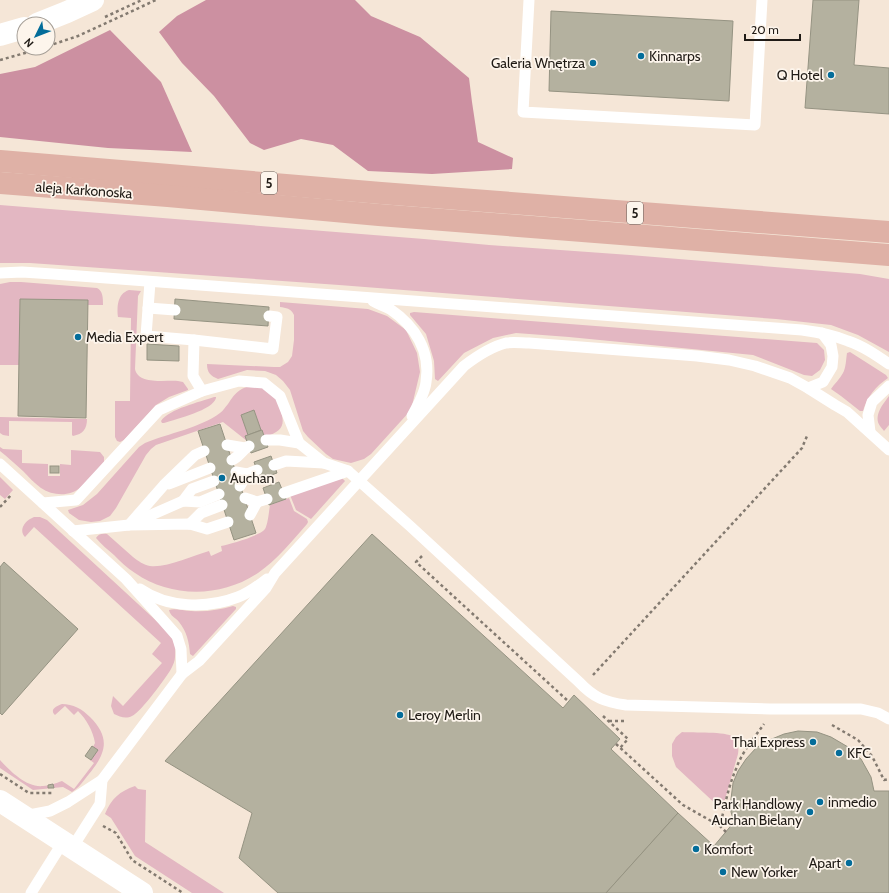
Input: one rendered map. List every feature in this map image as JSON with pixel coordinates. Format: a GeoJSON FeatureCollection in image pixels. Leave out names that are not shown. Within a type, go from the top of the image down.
{"type":"FeatureCollection","features":[{"type":"Feature","properties":{"kind":"main road"},"geometry":{"type":"LineString","coordinates":[[49,16],[65,6],[93,0]]}},
{"type":"Feature","properties":{"kind":"main road"},"geometry":{"type":"LineString","coordinates":[[0,34],[16,30]]}},
{"type":"Feature","properties":{"kind":"main road","name":"aleja Karkonoska"},"geometry":{"type":"LineString","coordinates":[[0,161],[381,193],[889,232]]}},
{"type":"Feature","properties":{"kind":"main road","name":"aleja Karkonoska"},"geometry":{"type":"LineString","coordinates":[[0,183],[889,255]]}},
{"type":"Feature","properties":{"kind":"main road"},"geometry":{"type":"LineString","coordinates":[[0,801],[142,893]]}},
{"type":"Feature","properties":{"kind":"lane"},"geometry":{"type":"LineString","coordinates":[[529,0],[523,112],[755,125],[762,0]]}},
{"type":"Feature","properties":{"kind":"lane"},"geometry":{"type":"LineString","coordinates":[[0,274],[22,272],[802,330],[822,333],[849,341],[868,350],[889,364]]}},
{"type":"Feature","properties":{"kind":"lane"},"geometry":{"type":"LineString","coordinates":[[150,282],[146,336],[274,349],[273,317]]}},
{"type":"Feature","properties":{"kind":"lane"},"geometry":{"type":"LineString","coordinates":[[364,297],[388,308],[404,320],[414,332],[421,345],[427,364],[426,383],[418,405],[403,433]]}},
{"type":"Feature","properties":{"kind":"lane"},"geometry":{"type":"LineString","coordinates":[[148,308],[175,310]]}},
{"type":"Feature","properties":{"kind":"lane"},"geometry":{"type":"LineString","coordinates":[[808,388],[823,382],[832,367],[831,345],[822,333]]}},
{"type":"Feature","properties":{"kind":"lane"},"geometry":{"type":"LineString","coordinates":[[194,340],[193,376],[202,391]]}},
{"type":"Feature","properties":{"kind":"lane"},"geometry":{"type":"LineString","coordinates":[[126,579],[148,595],[181,604],[198,605],[218,603],[239,597],[253,589],[275,573],[464,366],[479,354],[508,343],[697,356],[729,360],[755,366],[790,378],[847,412],[889,450]]}},
{"type":"Feature","properties":{"kind":"lane"},"geometry":{"type":"LineString","coordinates":[[43,503],[76,500],[159,410],[202,391],[239,381],[264,383],[280,396],[299,443],[324,463]]}},
{"type":"Feature","properties":{"kind":"lane"},"geometry":{"type":"LineString","coordinates":[[870,432],[868,415],[872,402],[889,386]]}},
{"type":"Feature","properties":{"kind":"lane"},"geometry":{"type":"LineString","coordinates":[[266,440],[280,440],[299,443]]}},
{"type":"Feature","properties":{"kind":"lane"},"geometry":{"type":"LineString","coordinates":[[227,445],[247,447],[237,458],[232,460]]}},
{"type":"Feature","properties":{"kind":"lane"},"geometry":{"type":"LineString","coordinates":[[129,524],[195,455],[204,452]]}},
{"type":"Feature","properties":{"kind":"lane"},"geometry":{"type":"LineString","coordinates":[[274,465],[286,461],[324,463],[348,471],[420,535],[588,691],[603,700],[626,705],[770,709],[861,709],[878,713],[889,719]]}},
{"type":"Feature","properties":{"kind":"lane"},"geometry":{"type":"LineString","coordinates":[[0,464],[126,579],[177,636],[181,649],[182,674]]}},
{"type":"Feature","properties":{"kind":"lane"},"geometry":{"type":"LineString","coordinates":[[164,486],[210,468]]}},
{"type":"Feature","properties":{"kind":"lane"},"geometry":{"type":"LineString","coordinates":[[284,493],[348,471]]}},
{"type":"Feature","properties":{"kind":"lane"},"geometry":{"type":"LineString","coordinates":[[240,486],[247,472]]}},
{"type":"Feature","properties":{"kind":"lane"},"geometry":{"type":"LineString","coordinates":[[183,501],[192,489],[214,481]]}},
{"type":"Feature","properties":{"kind":"lane"},"geometry":{"type":"LineString","coordinates":[[129,524],[183,501],[200,502],[219,494]]}},
{"type":"Feature","properties":{"kind":"lane"},"geometry":{"type":"LineString","coordinates":[[245,498],[262,500],[250,515]]}},
{"type":"Feature","properties":{"kind":"lane"},"geometry":{"type":"LineString","coordinates":[[190,524],[201,512],[222,505]]}},
{"type":"Feature","properties":{"kind":"lane"},"geometry":{"type":"LineString","coordinates":[[73,531],[129,524],[190,524],[207,529],[228,522]]}},
{"type":"Feature","properties":{"kind":"lane"},"geometry":{"type":"LineString","coordinates":[[23,816],[50,811],[68,802],[102,780],[182,674],[199,661],[266,588],[275,573]]}},
{"type":"Feature","properties":{"kind":"lane"},"geometry":{"type":"LineString","coordinates":[[31,893],[100,804],[102,780]]}},
{"type":"Feature","properties":{"kind":"path"},"geometry":{"type":"LineString","coordinates":[[56,43],[78,36],[156,0]]}},
{"type":"Feature","properties":{"kind":"path"},"geometry":{"type":"LineString","coordinates":[[0,60],[16,56]]}},
{"type":"Feature","properties":{"kind":"path"},"geometry":{"type":"LineString","coordinates":[[583,686],[802,448],[807,436]]}},
{"type":"Feature","properties":{"kind":"path"},"geometry":{"type":"LineString","coordinates":[[416,562],[568,702]]}},
{"type":"Feature","properties":{"kind":"path"},"geometry":{"type":"LineString","coordinates":[[720,826],[729,787],[736,767],[746,748],[765,722]]}},
{"type":"Feature","properties":{"kind":"path"},"geometry":{"type":"LineString","coordinates":[[830,724],[858,740],[872,756],[884,780],[889,779]]}},
{"type":"Feature","properties":{"kind":"path"},"geometry":{"type":"LineString","coordinates":[[616,744],[683,805],[720,826],[726,832]]}},
{"type":"Feature","properties":{"kind":"path"},"geometry":{"type":"LineString","coordinates":[[0,774],[29,793],[53,793],[58,796]]}},
{"type":"Feature","properties":{"kind":"path"},"geometry":{"type":"LineString","coordinates":[[103,825],[116,833],[132,860],[183,893]]}},
{"type":"Feature","properties":{"kind":"shaded area"},"geometry":{"type":"Polygon","coordinates":[[[206,0],[355,0],[371,16],[420,37],[469,78],[478,142],[513,158],[512,169],[432,174],[368,171],[333,145],[301,139],[264,150],[250,143],[214,96],[182,63],[159,32],[177,16],[206,0]]]}},
{"type":"Feature","properties":{"kind":"shaded area"},"geometry":{"type":"Polygon","coordinates":[[[110,30],[161,82],[192,152],[108,148],[0,137],[0,74],[35,67],[110,30]]]}},
{"type":"Feature","properties":{"kind":"shaded area"},"geometry":{"type":"Polygon","coordinates":[[[0,205],[860,274],[889,279],[889,352],[858,335],[831,325],[776,319],[339,285],[30,263],[0,263],[0,205]]]}},
{"type":"Feature","properties":{"kind":"shaded area"},"geometry":{"type":"Polygon","coordinates":[[[10,282],[97,288],[102,293],[103,305],[88,305],[88,300],[20,299],[19,365],[0,365],[0,284],[10,282]]]}},
{"type":"Feature","properties":{"kind":"shaded area"},"geometry":{"type":"Polygon","coordinates":[[[129,290],[141,291],[138,296],[135,369],[137,374],[146,380],[183,382],[188,390],[169,397],[156,405],[124,440],[120,442],[117,441],[115,437],[115,401],[130,401],[131,318],[118,317],[118,309],[122,294],[129,290]]]}},
{"type":"Feature","properties":{"kind":"shaded area"},"geometry":{"type":"Polygon","coordinates":[[[280,302],[368,309],[387,316],[406,330],[417,353],[420,372],[411,410],[371,454],[364,459],[351,463],[333,459],[308,437],[303,431],[290,390],[276,375],[265,371],[247,370],[218,379],[209,372],[207,364],[280,367],[288,362],[292,356],[294,340],[294,315],[290,310],[280,307],[280,302]]]}},
{"type":"Feature","properties":{"kind":"shaded area"},"geometry":{"type":"Polygon","coordinates":[[[414,312],[817,343],[824,350],[825,360],[820,370],[812,376],[804,375],[753,355],[516,333],[493,338],[464,353],[438,381],[435,379],[434,361],[426,334],[410,315],[410,313],[414,312]]]}},
{"type":"Feature","properties":{"kind":"shaded area"},"geometry":{"type":"Polygon","coordinates":[[[850,352],[886,375],[888,378],[872,392],[863,411],[860,411],[831,389],[843,373],[847,353],[850,352]]]}},
{"type":"Feature","properties":{"kind":"shaded area"},"geometry":{"type":"Polygon","coordinates":[[[258,385],[273,393],[277,398],[283,422],[280,429],[276,432],[265,437],[254,410],[241,415],[248,435],[247,441],[223,422],[156,445],[146,455],[110,516],[100,521],[91,522],[79,520],[69,513],[68,510],[83,505],[97,494],[139,447],[154,439],[203,423],[220,413],[240,390],[258,385]]]}},
{"type":"Feature","properties":{"kind":"shaded area"},"geometry":{"type":"Polygon","coordinates":[[[889,396],[889,425],[884,431],[878,422],[878,414],[889,396]]]}},
{"type":"Feature","properties":{"kind":"shaded area"},"geometry":{"type":"Polygon","coordinates":[[[214,397],[216,398],[213,402],[202,410],[164,423],[161,421],[178,409],[214,397]]]}},
{"type":"Feature","properties":{"kind":"shaded area"},"geometry":{"type":"Polygon","coordinates":[[[0,417],[87,419],[84,430],[73,436],[72,422],[9,421],[9,436],[0,433],[0,417]]]}},
{"type":"Feature","properties":{"kind":"shaded area"},"geometry":{"type":"Polygon","coordinates":[[[0,447],[3,449],[22,450],[22,463],[48,464],[48,476],[60,476],[60,464],[71,465],[71,450],[100,452],[104,457],[104,462],[77,490],[67,494],[56,494],[46,491],[38,486],[0,451],[0,447]]]}},
{"type":"Feature","properties":{"kind":"shaded area"},"geometry":{"type":"Polygon","coordinates":[[[0,477],[13,490],[5,499],[0,495],[0,477]]]}},
{"type":"Feature","properties":{"kind":"shaded area"},"geometry":{"type":"Polygon","coordinates":[[[342,478],[345,481],[311,519],[296,510],[290,495],[342,478]]]}},
{"type":"Feature","properties":{"kind":"shaded area"},"geometry":{"type":"Polygon","coordinates":[[[289,498],[294,511],[307,519],[307,524],[278,556],[258,573],[244,581],[212,591],[180,591],[149,581],[126,567],[96,538],[100,534],[107,534],[143,564],[150,566],[172,563],[209,551],[211,556],[222,551],[221,546],[262,532],[267,524],[270,505],[289,498]]]}},
{"type":"Feature","properties":{"kind":"shaded area"},"geometry":{"type":"Polygon","coordinates":[[[34,517],[40,517],[47,520],[163,627],[173,640],[175,660],[171,669],[147,702],[132,716],[123,717],[114,714],[111,706],[113,696],[123,706],[162,663],[152,654],[161,643],[34,527],[25,537],[22,531],[24,525],[28,520],[34,517]]]}},
{"type":"Feature","properties":{"kind":"shaded area"},"geometry":{"type":"Polygon","coordinates":[[[233,606],[236,607],[236,609],[193,656],[190,654],[186,633],[169,610],[207,611],[233,606]]]}},
{"type":"Feature","properties":{"kind":"shaded area"},"geometry":{"type":"Polygon","coordinates":[[[62,704],[81,709],[97,725],[103,739],[104,746],[102,752],[89,774],[72,792],[63,787],[33,790],[0,768],[0,760],[14,774],[25,782],[37,786],[45,786],[62,781],[74,789],[94,763],[90,760],[98,750],[93,747],[95,743],[89,726],[78,711],[74,715],[65,706],[55,715],[53,713],[53,709],[62,704]]]}},
{"type":"Feature","properties":{"kind":"shaded area"},"geometry":{"type":"Polygon","coordinates":[[[682,732],[724,734],[733,737],[736,740],[738,754],[724,803],[719,807],[676,767],[672,756],[672,744],[676,737],[682,732]]]}},
{"type":"Feature","properties":{"kind":"shaded area"},"geometry":{"type":"Polygon","coordinates":[[[135,786],[138,789],[146,790],[145,842],[224,893],[192,893],[135,856],[111,818],[105,814],[110,804],[120,793],[135,786]]]}},
{"type":"Feature","properties":{"kind":"building"},"geometry":{"type":"Polygon","coordinates":[[[813,0],[859,0],[854,65],[889,68],[889,114],[805,108],[813,0]]]}},
{"type":"Feature","properties":{"kind":"building","name":"Kinnarps"},"geometry":{"type":"Polygon","coordinates":[[[551,11],[733,21],[729,101],[549,91],[551,11]]]}},
{"type":"Feature","properties":{"kind":"building"},"geometry":{"type":"Polygon","coordinates":[[[20,299],[88,300],[86,418],[18,416],[20,299]]]}},
{"type":"Feature","properties":{"kind":"building"},"geometry":{"type":"Polygon","coordinates":[[[175,299],[269,307],[268,326],[174,319],[175,299]]]}},
{"type":"Feature","properties":{"kind":"building"},"geometry":{"type":"Polygon","coordinates":[[[147,344],[179,346],[179,361],[147,360],[147,344]]]}},
{"type":"Feature","properties":{"kind":"building"},"geometry":{"type":"Polygon","coordinates":[[[254,410],[261,430],[248,435],[241,415],[254,410]]]}},
{"type":"Feature","properties":{"kind":"building"},"geometry":{"type":"Polygon","coordinates":[[[220,424],[256,533],[234,540],[198,431],[220,424]]]}},
{"type":"Feature","properties":{"kind":"building"},"geometry":{"type":"Polygon","coordinates":[[[262,430],[268,447],[251,453],[245,436],[262,430]]]}},
{"type":"Feature","properties":{"kind":"building"},"geometry":{"type":"Polygon","coordinates":[[[271,456],[277,473],[260,479],[254,462],[271,456]]]}},
{"type":"Feature","properties":{"kind":"building"},"geometry":{"type":"Polygon","coordinates":[[[50,466],[59,466],[59,473],[50,473],[50,466]]]}},
{"type":"Feature","properties":{"kind":"building"},"geometry":{"type":"Polygon","coordinates":[[[279,482],[286,499],[269,505],[263,488],[279,482]]]}},
{"type":"Feature","properties":{"kind":"building","name":"Leroy Merlin"},"geometry":{"type":"Polygon","coordinates":[[[372,534],[563,708],[574,695],[620,739],[611,749],[678,813],[606,893],[278,893],[239,858],[252,813],[165,761],[372,534]]]}},
{"type":"Feature","properties":{"kind":"building"},"geometry":{"type":"Polygon","coordinates":[[[4,562],[78,629],[2,715],[0,713],[0,567],[4,562]]]}},
{"type":"Feature","properties":{"kind":"building","name":"Park Handlowy Auchan Bielany"},"geometry":{"type":"Polygon","coordinates":[[[798,731],[817,732],[831,737],[848,747],[861,759],[871,777],[874,791],[889,791],[889,893],[606,893],[678,813],[714,846],[734,822],[731,812],[733,783],[738,771],[746,759],[756,748],[767,741],[784,734],[798,731]]]}},
{"type":"Feature","properties":{"kind":"building"},"geometry":{"type":"Polygon","coordinates":[[[92,746],[98,750],[91,760],[85,756],[92,746]]]}},
{"type":"Feature","properties":{"kind":"building"},"geometry":{"type":"Polygon","coordinates":[[[53,784],[54,788],[48,788],[48,785],[53,784]]]}},
{"type":"Feature","properties":{"kind":"place","name":"Kinnarps"},"geometry":{"type":"Point","coordinates":[641,56]}},
{"type":"Feature","properties":{"kind":"place","name":"Galeria Wnętrza"},"geometry":{"type":"Point","coordinates":[593,63]}},
{"type":"Feature","properties":{"kind":"place","name":"Q Hotel"},"geometry":{"type":"Point","coordinates":[831,75]}},
{"type":"Feature","properties":{"kind":"place","name":"Media Expert"},"geometry":{"type":"Point","coordinates":[78,337]}},
{"type":"Feature","properties":{"kind":"place","name":"Auchan"},"geometry":{"type":"Point","coordinates":[222,478]}},
{"type":"Feature","properties":{"kind":"place","name":"Leroy Merlin"},"geometry":{"type":"Point","coordinates":[400,715]}},
{"type":"Feature","properties":{"kind":"place","name":"Thai Express"},"geometry":{"type":"Point","coordinates":[813,742]}},
{"type":"Feature","properties":{"kind":"place","name":"KFC"},"geometry":{"type":"Point","coordinates":[839,753]}},
{"type":"Feature","properties":{"kind":"place","name":"inmedio"},"geometry":{"type":"Point","coordinates":[820,802]}},
{"type":"Feature","properties":{"kind":"place","name":"Park Handlowy Auchan Bielany"},"geometry":{"type":"Point","coordinates":[810,812]}},
{"type":"Feature","properties":{"kind":"place","name":"Komfort"},"geometry":{"type":"Point","coordinates":[696,849]}},
{"type":"Feature","properties":{"kind":"place","name":"Apart"},"geometry":{"type":"Point","coordinates":[849,863]}},
{"type":"Feature","properties":{"kind":"place","name":"New Yorker"},"geometry":{"type":"Point","coordinates":[723,872]}}]}
